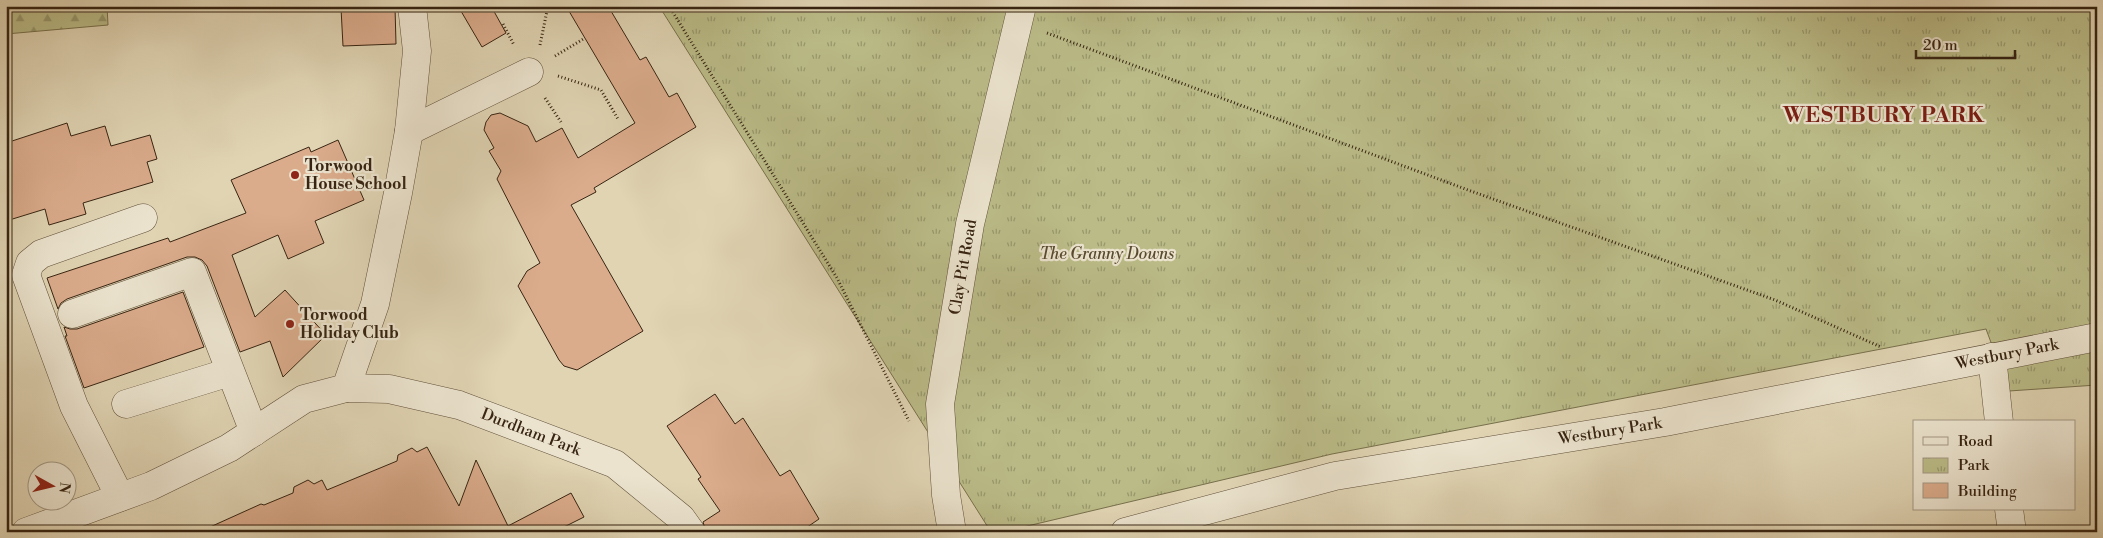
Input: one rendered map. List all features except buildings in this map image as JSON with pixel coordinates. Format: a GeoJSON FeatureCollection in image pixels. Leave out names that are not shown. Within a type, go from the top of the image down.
{"type":"FeatureCollection","features":[{"type":"Feature","properties":{"kind":"street"},"geometry":{"type":"LineString","coordinates":[[346,388],[375,304],[409,131],[417,51],[412,6]]}},
{"type":"Feature","properties":{"kind":"street","name":"Clay Pit Road"},"geometry":{"type":"LineString","coordinates":[[952,532],[946,495],[940,404],[970,224],[1020,14]]}},
{"type":"Feature","properties":{"kind":"street"},"geometry":{"type":"LineString","coordinates":[[409,131],[532,70]]}},
{"type":"Feature","properties":{"kind":"street"},"geometry":{"type":"LineString","coordinates":[[120,497],[74,406],[16,278],[30,263],[42,254],[143,218]]}},
{"type":"Feature","properties":{"kind":"street"},"geometry":{"type":"LineString","coordinates":[[72,314],[192,272],[254,432]]}},
{"type":"Feature","properties":{"kind":"street","name":"Westbury Park"},"geometry":{"type":"LineString","coordinates":[[1124,532],[1335,476],[1664,422],[2097,337]]}},
{"type":"Feature","properties":{"kind":"street"},"geometry":{"type":"LineString","coordinates":[[1992,357],[1999,420]]}},
{"type":"Feature","properties":{"kind":"street"},"geometry":{"type":"LineString","coordinates":[[126,404],[230,372]]}},
{"type":"Feature","properties":{"kind":"street","name":"Durdham Park"},"geometry":{"type":"LineString","coordinates":[[26,532],[151,486],[229,448],[304,399],[346,388],[389,389],[460,405],[615,464],[681,518],[690,532]]}},
{"type":"Feature","properties":{"kind":"street"},"geometry":{"type":"LineString","coordinates":[[2010,510],[2012,532]]}},
{"type":"Feature","properties":{"kind":"path"},"geometry":{"type":"LineString","coordinates":[[532,70],[548,6]]}},
{"type":"Feature","properties":{"kind":"path"},"geometry":{"type":"LineString","coordinates":[[669,6],[837,278],[912,426]]}},
{"type":"Feature","properties":{"kind":"path"},"geometry":{"type":"LineString","coordinates":[[978,6],[1020,14],[1468,190],[1775,300],[1884,349]]}},
{"type":"Feature","properties":{"kind":"path"},"geometry":{"type":"LineString","coordinates":[[532,70],[585,38]]}},
{"type":"Feature","properties":{"kind":"path"},"geometry":{"type":"LineString","coordinates":[[532,70],[601,90],[618,119]]}},
{"type":"Feature","properties":{"kind":"green space"},"geometry":{"type":"Polygon","coordinates":[[[6,6],[107,6],[108,25],[6,34],[6,6]]]}},
{"type":"Feature","properties":{"kind":"green space","name":"The Granny Downs"},"geometry":{"type":"Polygon","coordinates":[[[659,6],[2097,6],[2097,385],[2009,391],[1986,329],[1332,454],[1002,532],[991,532],[659,6]]]}},
{"type":"Feature","properties":{"kind":"place","name":"Torwood House School"},"geometry":{"type":"Point","coordinates":[295,175]}},
{"type":"Feature","properties":{"kind":"place","name":"Torwood Holiday Club"},"geometry":{"type":"Point","coordinates":[290,324]}},
{"type":"Feature","properties":{"kind":"district","name":"WESTBURY PARK"},"geometry":{"type":"Point","coordinates":[1884,116]}}]}
